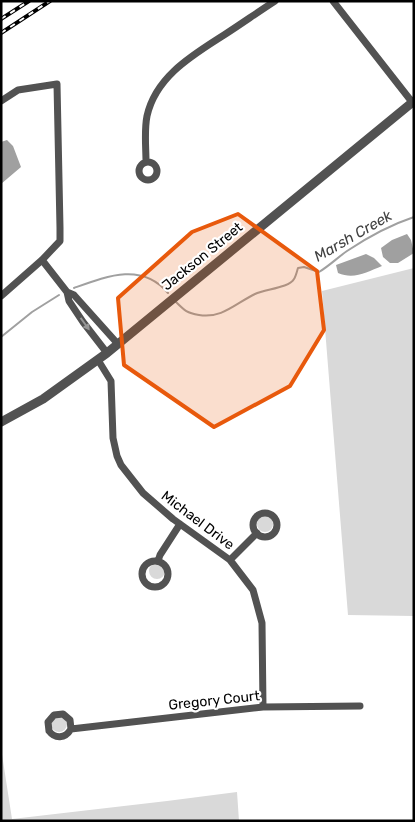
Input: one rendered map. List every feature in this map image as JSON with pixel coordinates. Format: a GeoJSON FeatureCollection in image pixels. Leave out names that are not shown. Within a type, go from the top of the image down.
{"type":"FeatureCollection","features":[{"type":"Feature","properties":{"kind":"street"},"geometry":{"type":"LineString","coordinates":[[146,162],[145,138],[148,115],[150,106],[162,84],[191,56],[276,1]]}},
{"type":"Feature","properties":{"kind":"street"},"geometry":{"type":"LineString","coordinates":[[334,1],[413,102]]}},
{"type":"Feature","properties":{"kind":"street"},"geometry":{"type":"LineString","coordinates":[[1,101],[18,90],[56,84],[60,241],[42,260],[1,296]]}},
{"type":"Feature","properties":{"kind":"street","name":"Jackson Street"},"geometry":{"type":"LineString","coordinates":[[1,422],[43,399],[98,360],[413,102]]}},
{"type":"Feature","properties":{"kind":"street"},"geometry":{"type":"LineString","coordinates":[[42,260],[67,292],[69,301],[107,353]]}},
{"type":"Feature","properties":{"kind":"street"},"geometry":{"type":"LineString","coordinates":[[67,292],[74,295],[117,344]]}},
{"type":"Feature","properties":{"kind":"street","name":"Michael Drive"},"geometry":{"type":"LineString","coordinates":[[98,360],[111,381],[113,438],[121,465],[143,493],[180,524],[230,560],[253,590],[261,615],[263,708]]}},
{"type":"Feature","properties":{"kind":"street"},"geometry":{"type":"LineString","coordinates":[[158,561],[180,524]]}},
{"type":"Feature","properties":{"kind":"street"},"geometry":{"type":"LineString","coordinates":[[230,560],[257,533]]}},
{"type":"Feature","properties":{"kind":"street","name":"Gregory Court"},"geometry":{"type":"LineString","coordinates":[[71,729],[263,708],[360,706]]}},
{"type":"Feature","properties":{"kind":"highlighted area"},"geometry":{"type":"Polygon","coordinates":[[[238,214],[317,271],[324,330],[290,386],[214,427],[124,365],[118,298],[192,232],[238,214]]]}},
{"type":"Feature","properties":{"kind":"shaded area"},"geometry":{"type":"Polygon","coordinates":[[[7,140],[13,146],[21,167],[1,184],[1,142],[7,140]]]}},
{"type":"Feature","properties":{"kind":"shaded area"},"geometry":{"type":"Polygon","coordinates":[[[407,234],[411,240],[414,253],[398,263],[390,263],[383,257],[381,248],[392,240],[407,234]]]}},
{"type":"Feature","properties":{"kind":"shaded area"},"geometry":{"type":"Polygon","coordinates":[[[366,254],[374,258],[382,266],[366,273],[350,276],[338,273],[336,265],[366,254]]]}},
{"type":"Feature","properties":{"kind":"shaded area"},"geometry":{"type":"Polygon","coordinates":[[[414,268],[414,616],[348,615],[322,291],[414,268]]]}},
{"type":"Feature","properties":{"kind":"shaded area"},"geometry":{"type":"Polygon","coordinates":[[[262,516],[268,516],[273,521],[271,530],[262,532],[257,527],[257,521],[262,516]]]}},
{"type":"Feature","properties":{"kind":"shaded area"},"geometry":{"type":"Polygon","coordinates":[[[154,563],[160,563],[165,568],[163,577],[154,579],[149,574],[149,568],[154,563]]]}},
{"type":"Feature","properties":{"kind":"shaded area"},"geometry":{"type":"Polygon","coordinates":[[[59,716],[65,718],[67,724],[65,730],[59,732],[53,730],[51,724],[53,718],[59,716]]]}},
{"type":"Feature","properties":{"kind":"shaded area"},"geometry":{"type":"Polygon","coordinates":[[[1,748],[12,819],[237,792],[239,821],[1,821],[1,748]]]}},
{"type":"Feature","properties":{"kind":"waterway","name":"Marsh Creek"},"geometry":{"type":"LineString","coordinates":[[176,302],[186,311],[207,316],[215,315],[259,292],[291,282],[298,268],[304,267],[319,272],[363,241],[414,217]]}},
{"type":"Feature","properties":{"kind":"waterway","name":"Marsh Creek"},"geometry":{"type":"LineString","coordinates":[[74,288],[99,279],[124,274],[147,277],[158,283],[168,293]]}},
{"type":"Feature","properties":{"kind":"waterway","name":"Marsh Creek"},"geometry":{"type":"LineString","coordinates":[[1,337],[32,312],[59,295]]}},
{"type":"Feature","properties":{"kind":"railway"},"geometry":{"type":"LineString","coordinates":[[1,19],[29,1]]}},
{"type":"Feature","properties":{"kind":"railway"},"geometry":{"type":"LineString","coordinates":[[1,33],[50,1]]}}]}
